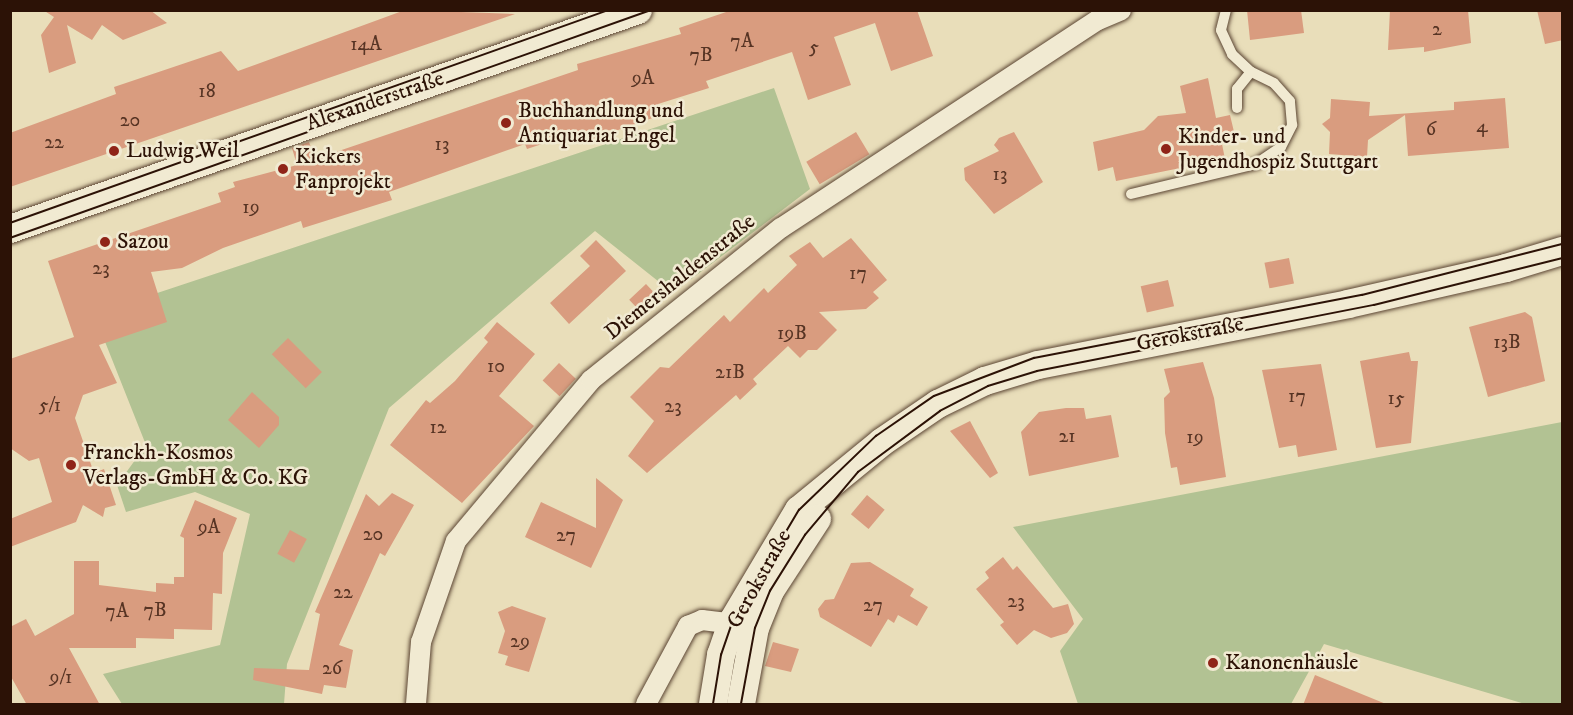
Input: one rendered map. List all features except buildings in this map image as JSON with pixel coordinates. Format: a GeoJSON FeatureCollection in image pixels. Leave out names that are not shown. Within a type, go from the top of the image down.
{"type":"FeatureCollection","features":[{"type":"Feature","properties":{"kind":"street","name":"Alexanderstraße"},"geometry":{"type":"LineString","coordinates":[[10,230],[638,10]]}},
{"type":"Feature","properties":{"kind":"street","name":"Diemershaldenstraße"},"geometry":{"type":"LineString","coordinates":[[416,705],[421,642],[456,541],[591,380],[781,228],[1098,20],[1121,10]]}},
{"type":"Feature","properties":{"kind":"street","name":"Gerokstraße"},"geometry":{"type":"LineString","coordinates":[[714,705],[721,655],[744,625],[799,510],[938,404],[985,381],[1105,349],[1472,276],[1563,251]]}},
{"type":"Feature","properties":{"kind":"street"},"geometry":{"type":"LineString","coordinates":[[646,705],[688,626],[702,620],[744,625]]}},
{"type":"Feature","properties":{"kind":"street","name":"Gerokstraße"},"geometry":{"type":"LineString","coordinates":[[741,705],[744,625]]}},
{"type":"Feature","properties":{"kind":"lane"},"geometry":{"type":"LineString","coordinates":[[1131,194],[1256,164],[1281,147],[1292,124],[1290,101],[1274,83],[1251,72],[1232,54],[1221,30],[1226,10]]}},
{"type":"Feature","properties":{"kind":"lane"},"geometry":{"type":"LineString","coordinates":[[1237,108],[1237,89],[1251,72]]}},
{"type":"Feature","properties":{"kind":"green space"},"geometry":{"type":"Polygon","coordinates":[[[774,88],[810,189],[673,293],[595,231],[389,408],[287,664],[284,704],[122,704],[103,674],[220,645],[250,514],[195,492],[126,512],[117,485],[146,445],[94,314],[774,88]]]}},
{"type":"Feature","properties":{"kind":"green space"},"geometry":{"type":"Polygon","coordinates":[[[1562,422],[1562,704],[1525,704],[1324,644],[1291,704],[1078,704],[1060,651],[1083,619],[1013,527],[1562,422]]]}},
{"type":"Feature","properties":{"kind":"tram line"},"geometry":{"type":"LineString","coordinates":[[10,223],[609,10]]}},
{"type":"Feature","properties":{"kind":"tram line"},"geometry":{"type":"LineString","coordinates":[[10,238],[651,10]]}},
{"type":"Feature","properties":{"kind":"tram line"},"geometry":{"type":"LineString","coordinates":[[713,704],[721,655],[733,621],[799,510],[876,436],[934,396],[1034,358],[1362,295],[1562,244]]}},
{"type":"Feature","properties":{"kind":"tram line"},"geometry":{"type":"LineString","coordinates":[[741,704],[755,628],[770,591],[805,535],[858,472],[940,411],[988,386],[1037,371],[1374,305],[1562,258]]}},
{"type":"Feature","properties":{"kind":"place","name":"Buchhandlung und Antiquariat Engel"},"geometry":{"type":"Point","coordinates":[506,123]}},
{"type":"Feature","properties":{"kind":"place","name":"Kinder- und Jugendhospiz Stuttgart"},"geometry":{"type":"Point","coordinates":[1166,149]}},
{"type":"Feature","properties":{"kind":"place","name":"Ludwig Weil"},"geometry":{"type":"Point","coordinates":[114,151]}},
{"type":"Feature","properties":{"kind":"place","name":"Kickers Fanprojekt"},"geometry":{"type":"Point","coordinates":[283,169]}},
{"type":"Feature","properties":{"kind":"place","name":"Sazou"},"geometry":{"type":"Point","coordinates":[105,242]}},
{"type":"Feature","properties":{"kind":"place","name":"Franckh-Kosmos Verlags-GmbH & Co. KG"},"geometry":{"type":"Point","coordinates":[71,465]}},
{"type":"Feature","properties":{"kind":"place","name":"Kanonenhäusle"},"geometry":{"type":"Point","coordinates":[1213,663]}}]}
